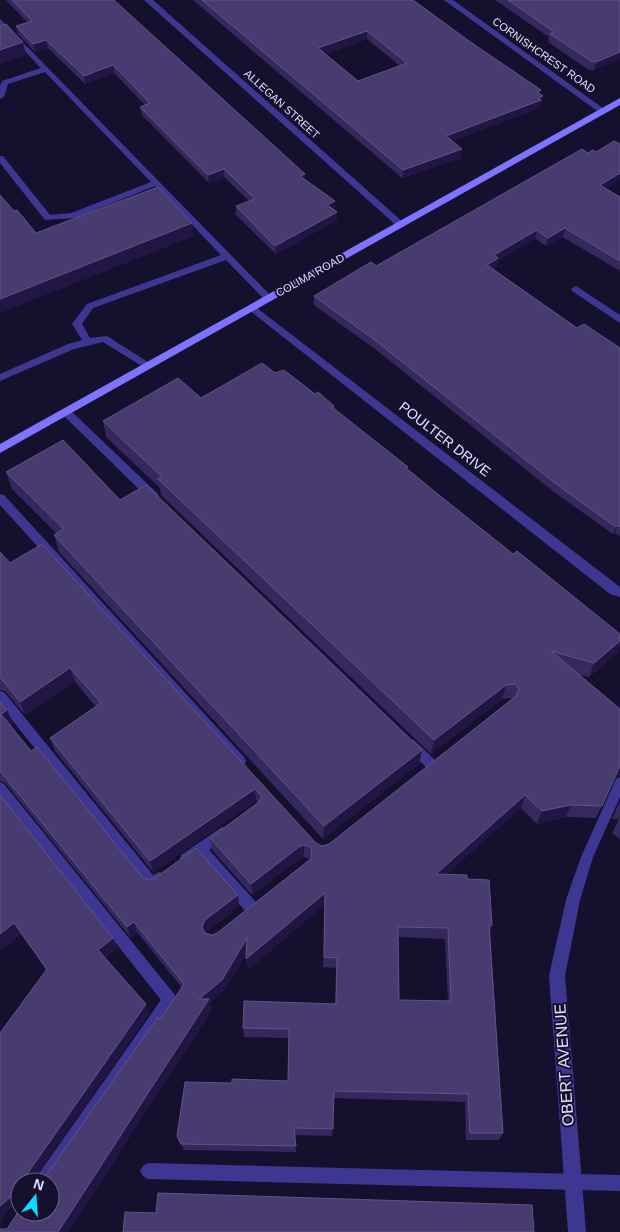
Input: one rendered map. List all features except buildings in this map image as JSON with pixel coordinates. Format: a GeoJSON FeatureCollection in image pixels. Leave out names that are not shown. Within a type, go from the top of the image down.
{"type":"FeatureCollection","features":[{"type":"Feature","properties":{"kind":"main road","name":"COLIMA ROAD"},"geometry":{"type":"LineString","coordinates":[[0,448],[620,101]]}},
{"type":"Feature","properties":{"kind":"street","name":"ALLEGAN STREET"},"geometry":{"type":"LineString","coordinates":[[148,0],[401,225]]}},
{"type":"Feature","properties":{"kind":"street","name":"CORNISHCREST ROAD"},"geometry":{"type":"LineString","coordinates":[[448,0],[602,110]]}},
{"type":"Feature","properties":{"kind":"street"},"geometry":{"type":"LineString","coordinates":[[576,289],[620,320]]}},
{"type":"Feature","properties":{"kind":"street","name":"POULTER DRIVE"},"geometry":{"type":"LineString","coordinates":[[253,308],[614,590],[620,592]]}},
{"type":"Feature","properties":{"kind":"street","name":"OBERT AVENUE"},"geometry":{"type":"LineString","coordinates":[[573,900],[557,976],[577,1232]]}},
{"type":"Feature","properties":{"kind":"lane"},"geometry":{"type":"LineString","coordinates":[[0,22],[269,299]]}},
{"type":"Feature","properties":{"kind":"lane"},"geometry":{"type":"LineString","coordinates":[[0,97],[5,82],[46,68]]}},
{"type":"Feature","properties":{"kind":"lane"},"geometry":{"type":"LineString","coordinates":[[0,158],[48,218],[72,216],[156,183]]}},
{"type":"Feature","properties":{"kind":"lane"},"geometry":{"type":"LineString","coordinates":[[88,342],[77,324],[90,306],[227,256]]}},
{"type":"Feature","properties":{"kind":"lane"},"geometry":{"type":"LineString","coordinates":[[0,378],[71,346],[104,338],[148,366]]}},
{"type":"Feature","properties":{"kind":"lane"},"geometry":{"type":"LineString","coordinates":[[66,412],[165,507]]}},
{"type":"Feature","properties":{"kind":"lane"},"geometry":{"type":"LineString","coordinates":[[0,498],[248,770]]}},
{"type":"Feature","properties":{"kind":"lane"},"geometry":{"type":"LineString","coordinates":[[0,696],[152,884],[232,826]]}},
{"type":"Feature","properties":{"kind":"lane"},"geometry":{"type":"LineString","coordinates":[[402,736],[431,764]]}},
{"type":"Feature","properties":{"kind":"lane"},"geometry":{"type":"LineString","coordinates":[[573,900],[587,857],[620,783]]}},
{"type":"Feature","properties":{"kind":"lane"},"geometry":{"type":"LineString","coordinates":[[0,788],[170,1000],[48,1172]]}},
{"type":"Feature","properties":{"kind":"lane"},"geometry":{"type":"LineString","coordinates":[[200,848],[251,907]]}},
{"type":"Feature","properties":{"kind":"lane"},"geometry":{"type":"LineString","coordinates":[[148,1172],[620,1183]]}}]}
